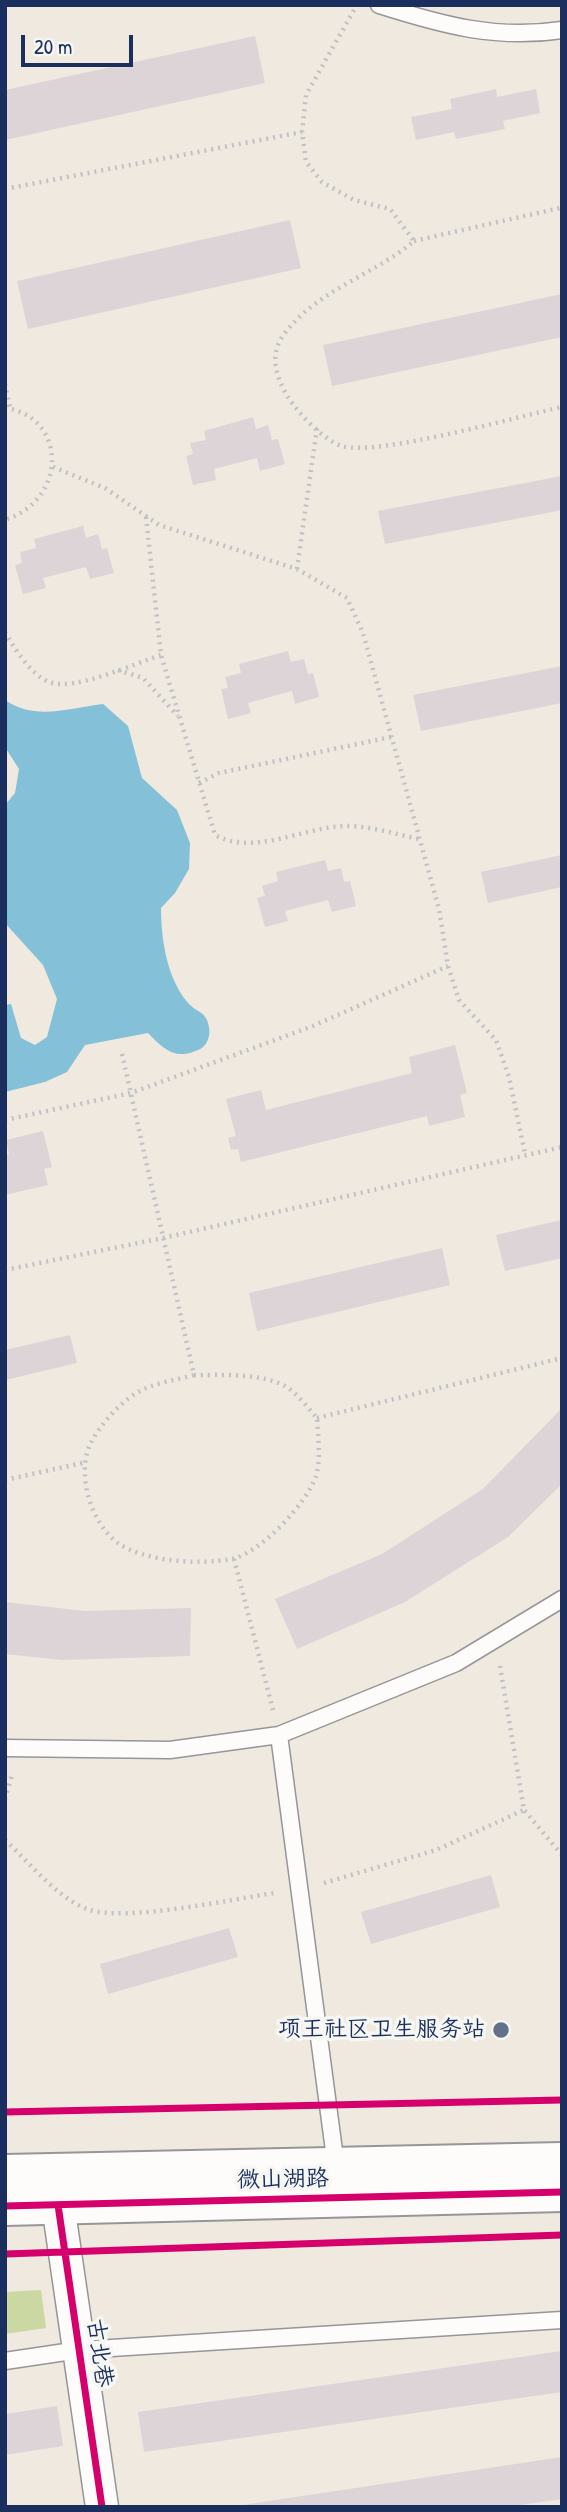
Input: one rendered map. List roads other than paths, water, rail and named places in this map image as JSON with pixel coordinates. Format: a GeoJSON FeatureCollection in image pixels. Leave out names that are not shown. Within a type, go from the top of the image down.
{"type":"FeatureCollection","features":[{"type":"Feature","properties":{"kind":"street","name":"微山湖路"},"geometry":{"type":"LineString","coordinates":[[5,2174],[562,2162]]}},
{"type":"Feature","properties":{"kind":"street","name":"微山湖路"},"geometry":{"type":"LineString","coordinates":[[5,2206],[562,2192]]}},
{"type":"Feature","properties":{"kind":"street","name":"古北巷"},"geometry":{"type":"LineString","coordinates":[[58,2205],[102,2507]]}},
{"type":"Feature","properties":{"kind":"lane"},"geometry":{"type":"LineString","coordinates":[[379,5],[477,33],[536,34],[562,30]]}},
{"type":"Feature","properties":{"kind":"lane"},"geometry":{"type":"LineString","coordinates":[[5,1748],[170,1750],[279,1735],[456,1663],[562,1599]]}},
{"type":"Feature","properties":{"kind":"lane"},"geometry":{"type":"LineString","coordinates":[[279,1735],[336,2168]]}},
{"type":"Feature","properties":{"kind":"lane"},"geometry":{"type":"LineString","coordinates":[[5,2361],[79,2350],[562,2320]]}},
{"type":"Feature","properties":{"kind":"water"},"geometry":{"type":"Polygon","coordinates":[[[5,700],[16,706],[40,712],[103,704],[128,726],[142,778],[177,810],[190,843],[189,869],[175,893],[161,908],[162,933],[176,984],[190,1005],[207,1019],[209,1037],[202,1048],[186,1054],[172,1053],[148,1033],[85,1045],[67,1072],[45,1082],[5,1092],[5,1005],[11,1004],[21,1038],[35,1045],[47,1037],[57,999],[43,965],[5,923],[5,805],[15,793],[19,769],[5,747],[5,700]]]}},
{"type":"Feature","properties":{"kind":"place","name":"项王社区卫生服务站"},"geometry":{"type":"Point","coordinates":[501,2030]}}]}
